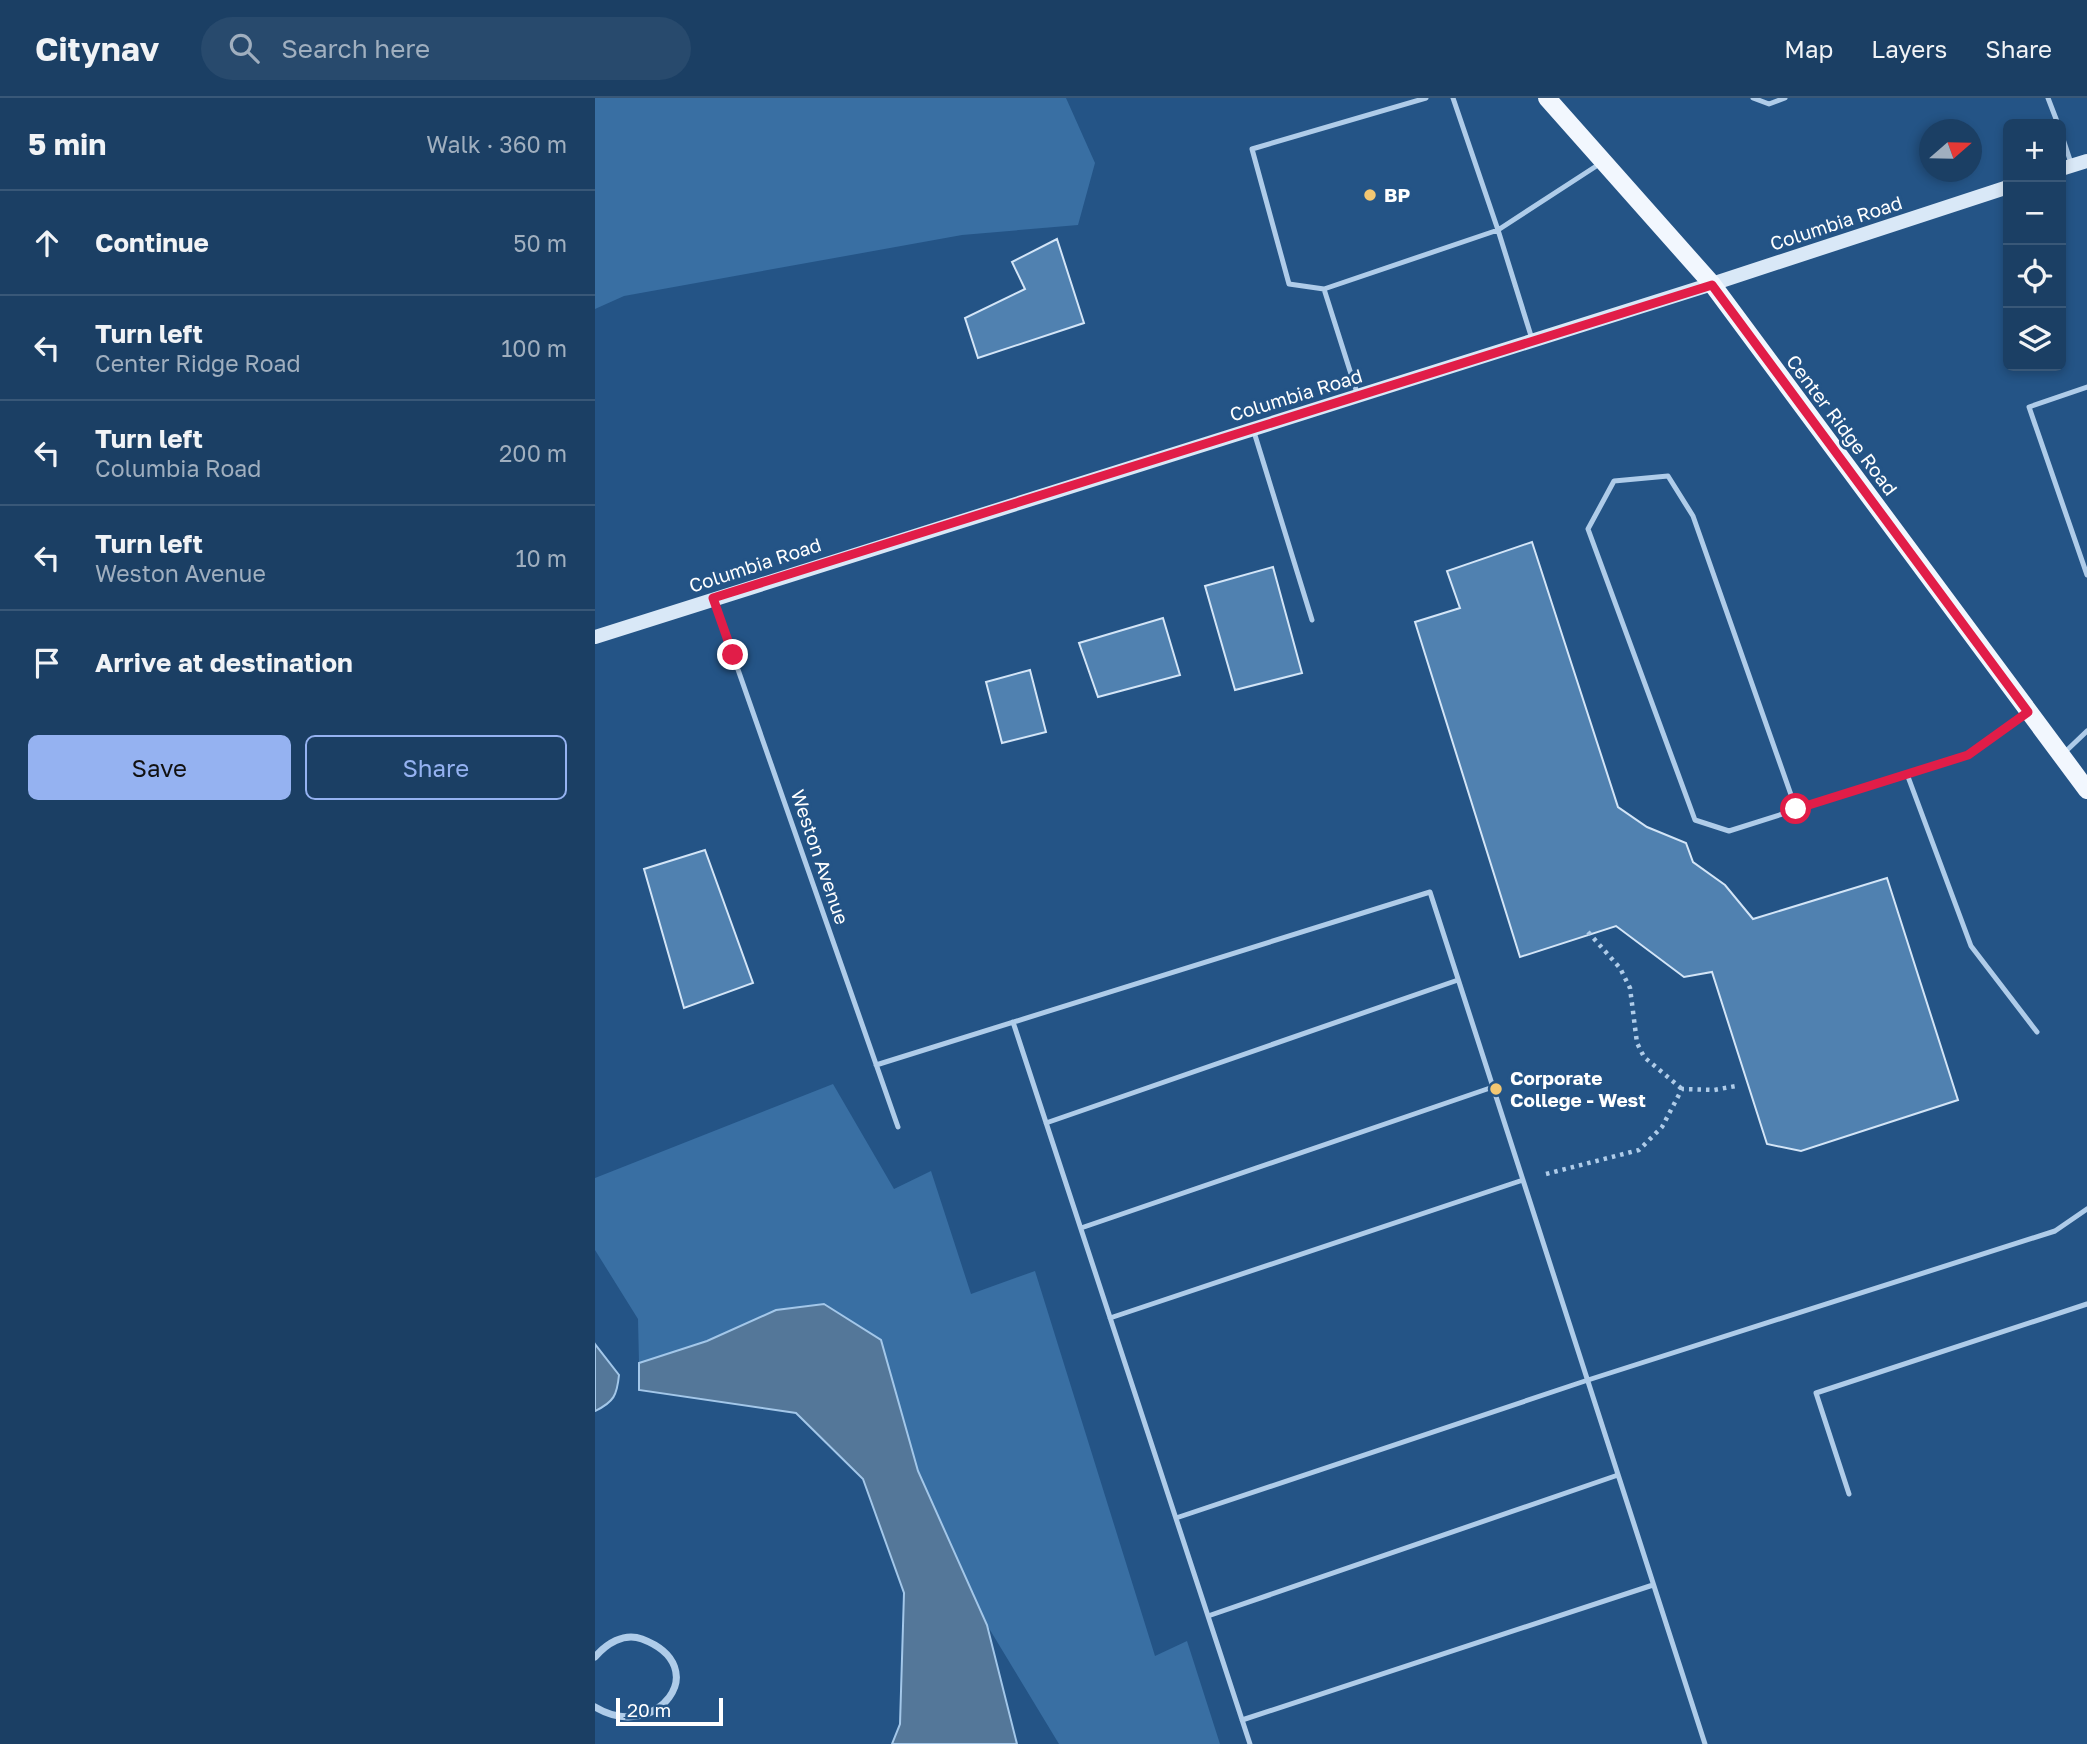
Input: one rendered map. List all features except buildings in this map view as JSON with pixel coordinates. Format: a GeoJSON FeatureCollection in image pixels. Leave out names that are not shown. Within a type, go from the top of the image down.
{"type":"FeatureCollection","features":[{"type":"Feature","properties":{"kind":"main road","name":"Center Ridge Road"},"geometry":{"type":"LineString","coordinates":[[1547,98],[1712,285],[2087,790]]}},
{"type":"Feature","properties":{"kind":"main road"},"geometry":{"type":"LineString","coordinates":[[2067,167],[2087,161]]}},
{"type":"Feature","properties":{"kind":"main road","name":"Columbia Road"},"geometry":{"type":"LineString","coordinates":[[595,637],[1712,285],[2003,189]]}},
{"type":"Feature","properties":{"kind":"street"},"geometry":{"type":"LineString","coordinates":[[595,1657],[608,1644],[621,1638],[637,1637],[657,1645],[673,1663],[677,1682],[673,1702],[657,1719]]}},
{"type":"Feature","properties":{"kind":"street"},"geometry":{"type":"LineString","coordinates":[[595,1707],[609,1720],[628,1726],[647,1724]]}},
{"type":"Feature","properties":{"kind":"lane"},"geometry":{"type":"LineString","coordinates":[[1426,98],[1252,149],[1289,284],[1324,289],[1498,230],[1604,162]]}},
{"type":"Feature","properties":{"kind":"lane"},"geometry":{"type":"LineString","coordinates":[[1453,98],[1533,341]]}},
{"type":"Feature","properties":{"kind":"lane"},"geometry":{"type":"LineString","coordinates":[[1753,98],[1769,104],[1785,98]]}},
{"type":"Feature","properties":{"kind":"lane"},"geometry":{"type":"LineString","coordinates":[[2048,98],[2056,119]]}},
{"type":"Feature","properties":{"kind":"lane"},"geometry":{"type":"LineString","coordinates":[[1324,289],[1358,396]]}},
{"type":"Feature","properties":{"kind":"lane"},"geometry":{"type":"LineString","coordinates":[[2087,387],[2029,407],[2087,575]]}},
{"type":"Feature","properties":{"kind":"lane"},"geometry":{"type":"LineString","coordinates":[[1253,429],[1312,620]]}},
{"type":"Feature","properties":{"kind":"lane"},"geometry":{"type":"LineString","coordinates":[[1796,809],[1693,516],[1668,476],[1614,481],[1588,529],[1695,820],[1729,831],[1968,755],[2028,712]]}},
{"type":"Feature","properties":{"kind":"lane","name":"Weston Avenue"},"geometry":{"type":"LineString","coordinates":[[713,598],[898,1127]]}},
{"type":"Feature","properties":{"kind":"lane"},"geometry":{"type":"LineString","coordinates":[[2061,755],[2087,730]]}},
{"type":"Feature","properties":{"kind":"lane"},"geometry":{"type":"LineString","coordinates":[[1907,774],[1971,946],[2038,1032]]}},
{"type":"Feature","properties":{"kind":"lane"},"geometry":{"type":"LineString","coordinates":[[876,1065],[1430,892],[1705,1744]]}},
{"type":"Feature","properties":{"kind":"lane"},"geometry":{"type":"LineString","coordinates":[[1047,1124],[1458,980]]}},
{"type":"Feature","properties":{"kind":"lane"},"geometry":{"type":"LineString","coordinates":[[1013,1022],[1250,1744]]}},
{"type":"Feature","properties":{"kind":"lane"},"geometry":{"type":"LineString","coordinates":[[1081,1228],[1493,1087]]}},
{"type":"Feature","properties":{"kind":"lane"},"geometry":{"type":"LineString","coordinates":[[1110,1318],[1523,1180]]}},
{"type":"Feature","properties":{"kind":"lane"},"geometry":{"type":"LineString","coordinates":[[1176,1518],[1588,1380],[2055,1231],[2087,1209]]}},
{"type":"Feature","properties":{"kind":"lane"},"geometry":{"type":"LineString","coordinates":[[1849,1494],[1816,1393],[2087,1304]]}},
{"type":"Feature","properties":{"kind":"lane"},"geometry":{"type":"LineString","coordinates":[[1208,1616],[1618,1475]]}},
{"type":"Feature","properties":{"kind":"lane"},"geometry":{"type":"LineString","coordinates":[[1242,1720],[1654,1585]]}},
{"type":"Feature","properties":{"kind":"path"},"geometry":{"type":"LineString","coordinates":[[1588,932],[1620,968],[1630,988],[1637,1043],[1644,1057],[1682,1089],[1714,1090],[1735,1086]]}},
{"type":"Feature","properties":{"kind":"path"},"geometry":{"type":"LineString","coordinates":[[1546,1174],[1639,1150],[1662,1127],[1682,1089]]}},
{"type":"Feature","properties":{"kind":"shaded area"},"geometry":{"type":"Polygon","coordinates":[[[595,98],[1066,98],[1095,163],[1078,225],[962,235],[624,296],[595,309],[595,98]]]}},
{"type":"Feature","properties":{"kind":"shaded area"},"geometry":{"type":"Polygon","coordinates":[[[833,1084],[894,1189],[931,1171],[971,1294],[1035,1271],[1155,1656],[1187,1641],[1220,1744],[1059,1744],[987,1625],[918,1471],[881,1340],[707,1341],[639,1363],[638,1319],[595,1250],[595,1178],[833,1084]]]}},
{"type":"Feature","properties":{"kind":"shaded area"},"geometry":{"type":"Polygon","coordinates":[[[824,1304],[881,1340],[918,1471],[987,1625],[1017,1744],[892,1744],[900,1724],[904,1593],[863,1479],[796,1413],[639,1390],[639,1363],[707,1341],[776,1310],[824,1304]]]}},
{"type":"Feature","properties":{"kind":"shaded area"},"geometry":{"type":"Polygon","coordinates":[[[595,1344],[619,1375],[613,1397],[595,1411],[595,1344]]]}},
{"type":"Feature","properties":{"kind":"place","name":"BP"},"geometry":{"type":"Point","coordinates":[1370,195]}},
{"type":"Feature","properties":{"kind":"place","name":"Corporate College - West"},"geometry":{"type":"Point","coordinates":[1496,1089]}},
{"type":"Feature","properties":{"kind":"route"},"geometry":{"type":"LineString","coordinates":[[733,655],[713,598],[1712,285],[2028,712],[1968,755],[1796,809]]}}]}
